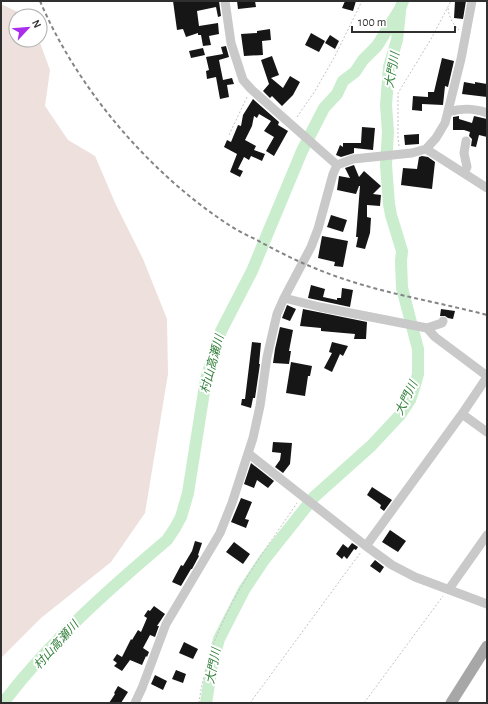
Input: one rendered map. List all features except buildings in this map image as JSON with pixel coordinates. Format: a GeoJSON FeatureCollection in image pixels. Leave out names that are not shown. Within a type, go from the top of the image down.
{"type":"FeatureCollection","features":[{"type":"Feature","properties":{"kind":"main road"},"geometry":{"type":"LineString","coordinates":[[451,703],[487,646]]}},
{"type":"Feature","properties":{"kind":"street"},"geometry":{"type":"LineString","coordinates":[[225,1],[231,43],[243,80],[251,90],[292,124],[337,165]]}},
{"type":"Feature","properties":{"kind":"street"},"geometry":{"type":"LineString","coordinates":[[337,165],[353,159],[412,153],[426,148],[443,128],[461,59],[472,1]]}},
{"type":"Feature","properties":{"kind":"street"},"geometry":{"type":"LineString","coordinates":[[448,112],[469,108],[487,113]]}},
{"type":"Feature","properties":{"kind":"street"},"geometry":{"type":"LineString","coordinates":[[464,173],[467,167],[464,153],[466,141]]}},
{"type":"Feature","properties":{"kind":"street"},"geometry":{"type":"LineString","coordinates":[[426,148],[487,188]]}},
{"type":"Feature","properties":{"kind":"street"},"geometry":{"type":"LineString","coordinates":[[135,703],[166,624],[220,533],[232,503],[249,454],[260,406],[273,329],[284,298],[313,241],[337,165]]}},
{"type":"Feature","properties":{"kind":"street"},"geometry":{"type":"LineString","coordinates":[[284,298],[320,307],[427,328],[442,323],[443,321]]}},
{"type":"Feature","properties":{"kind":"street"},"geometry":{"type":"LineString","coordinates":[[366,546],[462,414],[487,376],[435,337],[427,328]]}},
{"type":"Feature","properties":{"kind":"street"},"geometry":{"type":"LineString","coordinates":[[462,414],[487,432]]}},
{"type":"Feature","properties":{"kind":"street"},"geometry":{"type":"LineString","coordinates":[[249,454],[319,510],[392,565],[415,577],[487,604]]}},
{"type":"Feature","properties":{"kind":"street"},"geometry":{"type":"LineString","coordinates":[[449,589],[487,534]]}},
{"type":"Feature","properties":{"kind":"path"},"geometry":{"type":"LineString","coordinates":[[292,124],[315,91],[335,56],[362,1]]}},
{"type":"Feature","properties":{"kind":"path"},"geometry":{"type":"LineString","coordinates":[[397,154],[398,93],[431,39],[451,1]]}},
{"type":"Feature","properties":{"kind":"path"},"geometry":{"type":"LineString","coordinates":[[447,8],[454,25],[465,36]]}},
{"type":"Feature","properties":{"kind":"path"},"geometry":{"type":"LineString","coordinates":[[229,135],[251,90]]}},
{"type":"Feature","properties":{"kind":"path"},"geometry":{"type":"LineString","coordinates":[[199,703],[209,657],[219,628],[236,594],[256,562],[304,497]]}},
{"type":"Feature","properties":{"kind":"path"},"geometry":{"type":"LineString","coordinates":[[250,703],[366,546]]}},
{"type":"Feature","properties":{"kind":"path"},"geometry":{"type":"LineString","coordinates":[[364,703],[449,589]]}},
{"type":"Feature","properties":{"kind":"shaded area"},"geometry":{"type":"Polygon","coordinates":[[[3,5],[9,8],[8,8],[8,48],[42,48],[50,70],[45,106],[68,140],[95,156],[116,205],[143,259],[167,319],[168,374],[145,513],[111,562],[41,618],[1,658],[1,6],[3,5]]]}},
{"type":"Feature","properties":{"kind":"waterway","name":"村山高瀬川"},"geometry":{"type":"LineString","coordinates":[[3,703],[21,680],[60,637],[102,597],[167,540],[175,528],[181,517],[188,493],[206,379],[221,331],[252,271],[302,151],[324,108],[337,94],[343,81],[355,72],[363,60],[377,46],[400,9],[403,1]]}},
{"type":"Feature","properties":{"kind":"waterway","name":"大門川"},"geometry":{"type":"LineString","coordinates":[[206,703],[212,665],[219,639],[244,590],[264,560],[314,497],[371,446],[400,415],[410,400],[415,385],[418,374],[418,349],[402,288],[402,251],[391,215],[386,165],[388,132],[386,105],[389,67],[397,40],[400,12]]}},
{"type":"Feature","properties":{"kind":"railway"},"geometry":{"type":"LineString","coordinates":[[40,1],[55,33],[74,65],[118,126],[144,154],[199,204],[229,225],[245,234],[285,255],[317,269],[356,283],[487,315]]}}]}
